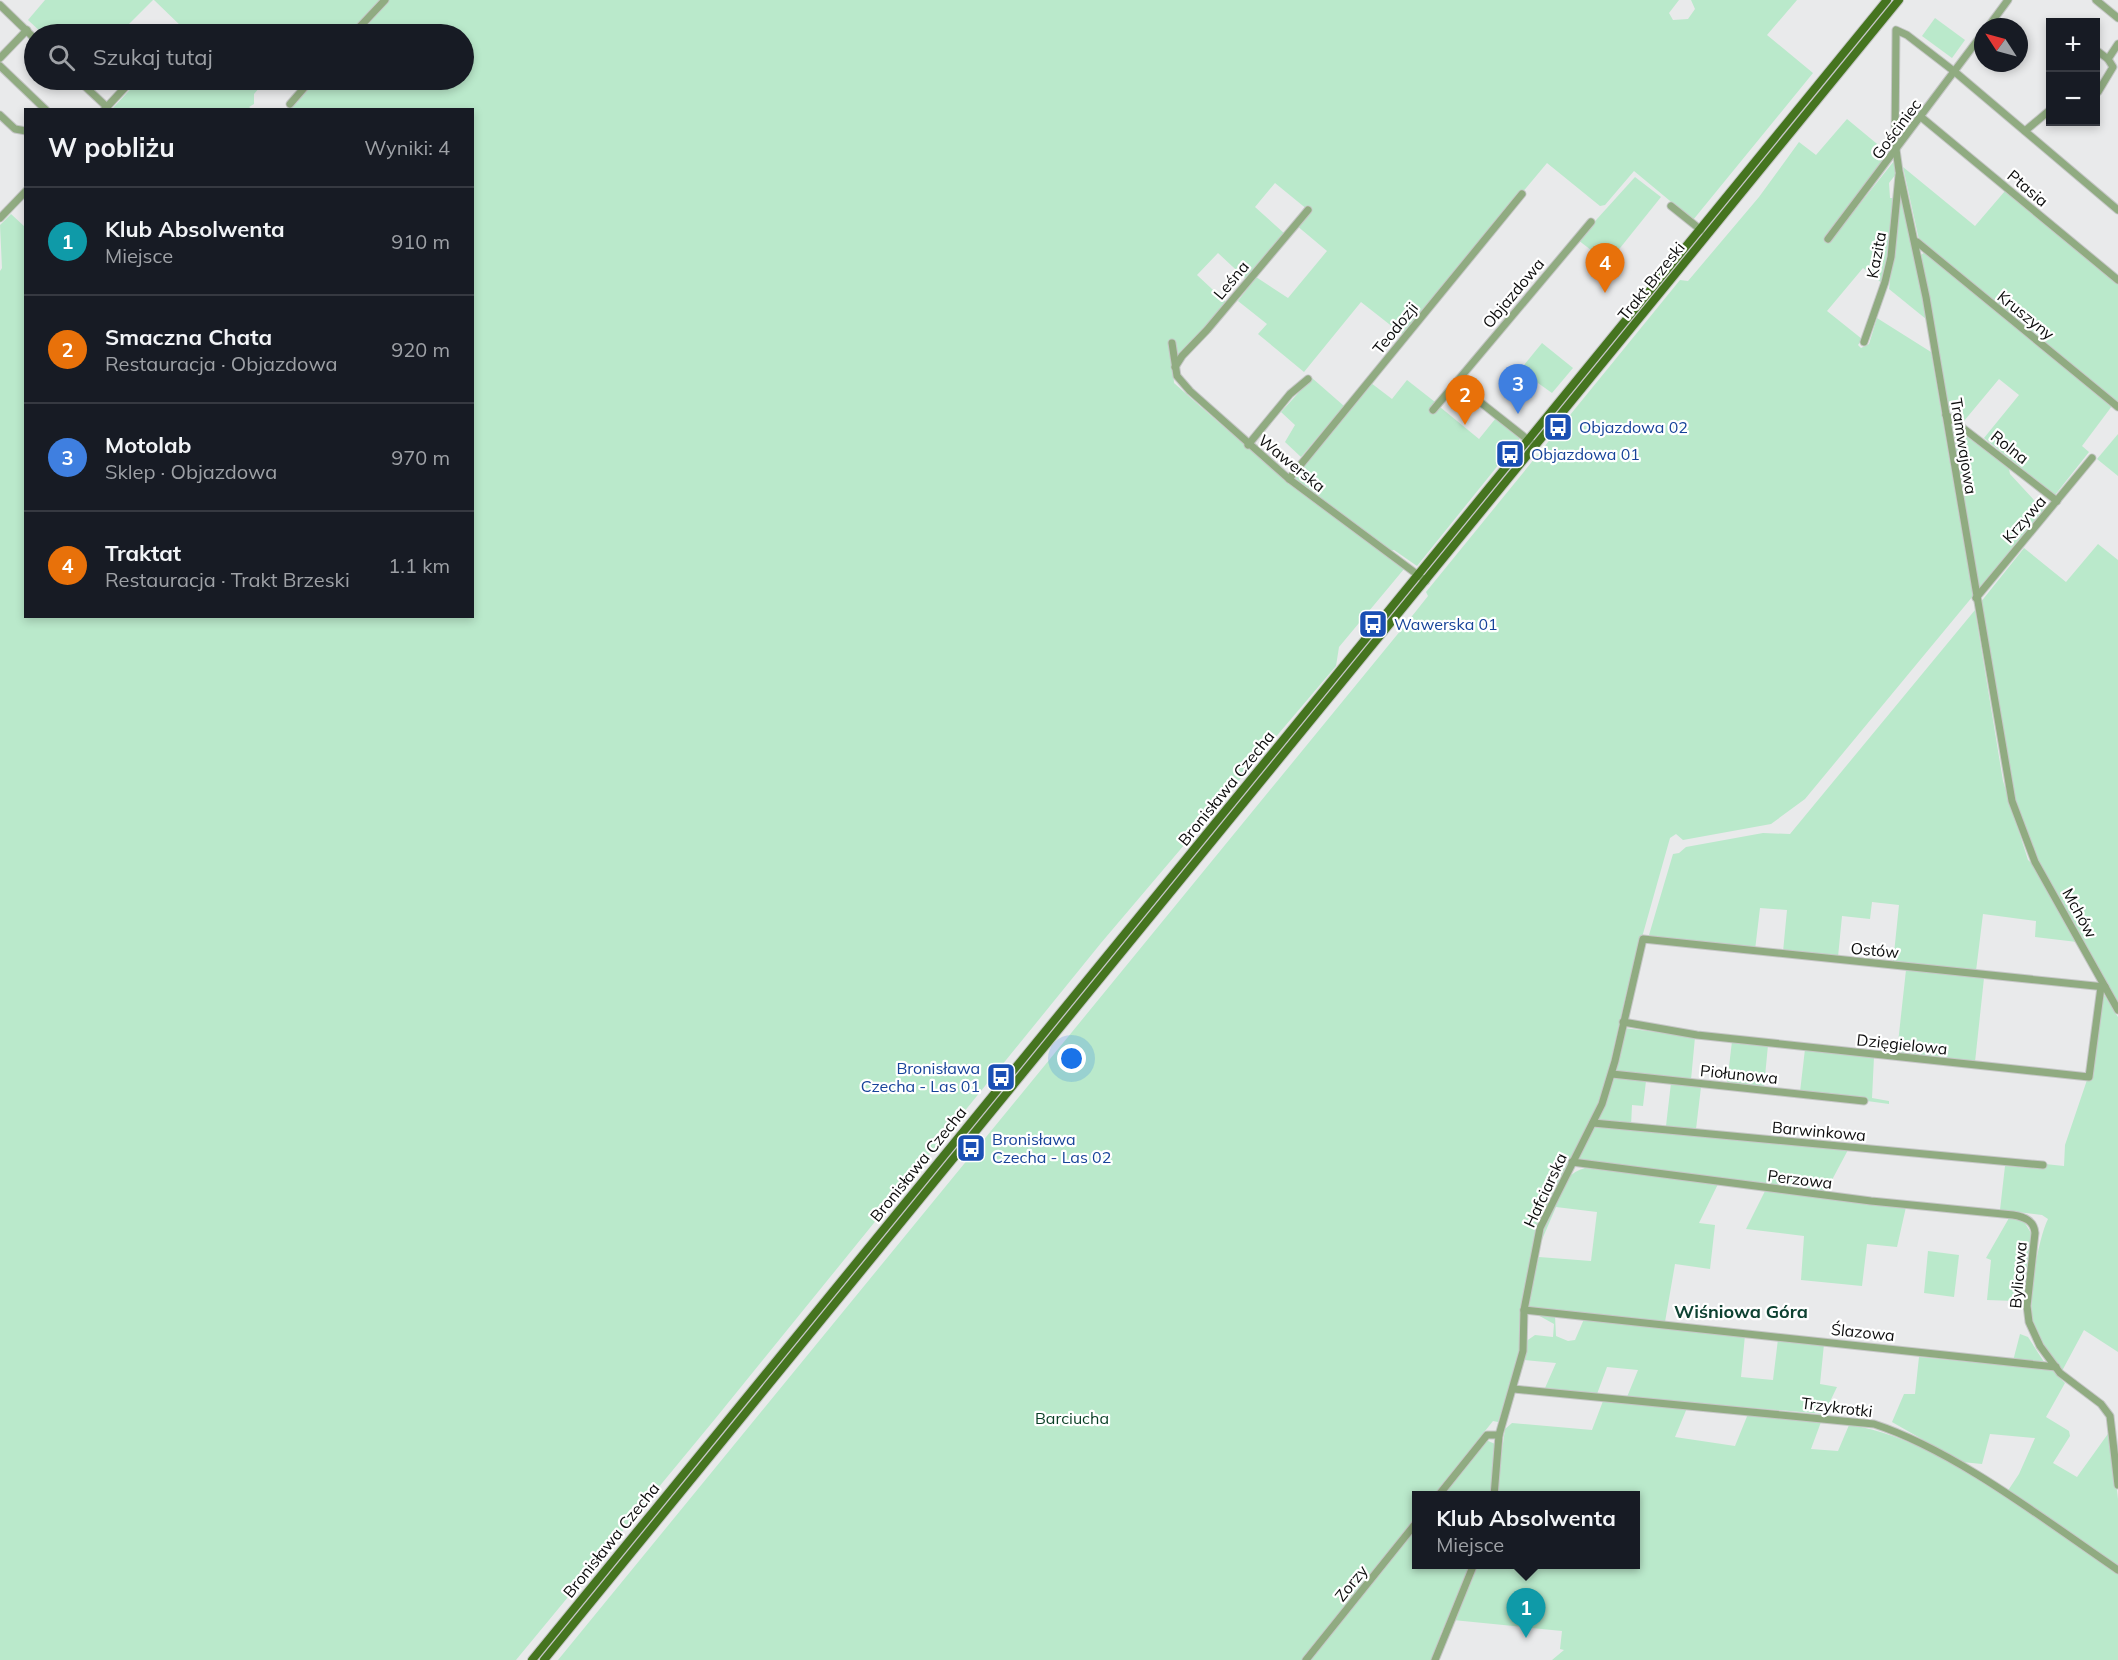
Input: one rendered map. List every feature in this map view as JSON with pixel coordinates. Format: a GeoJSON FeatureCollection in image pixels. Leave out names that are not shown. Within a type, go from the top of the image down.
{"type":"FeatureCollection","features":[{"type":"Feature","properties":{"kind":"main road","name":"Trakt Brzeski"},"geometry":{"type":"LineString","coordinates":[[1533,443],[1887,0]]}},
{"type":"Feature","properties":{"kind":"main road","name":"Trakt Brzeski"},"geometry":{"type":"LineString","coordinates":[[1422,578],[1899,0]]}},
{"type":"Feature","properties":{"kind":"main road","name":"Bronisława Czecha"},"geometry":{"type":"LineString","coordinates":[[532,1660],[1422,578]]}},
{"type":"Feature","properties":{"kind":"main road","name":"Bronisława Czecha"},"geometry":{"type":"LineString","coordinates":[[544,1660],[1422,578]]}},
{"type":"Feature","properties":{"kind":"street"},"geometry":{"type":"LineString","coordinates":[[362,24],[385,0]]}},
{"type":"Feature","properties":{"kind":"street"},"geometry":{"type":"LineString","coordinates":[[1995,18],[2008,0]]}},
{"type":"Feature","properties":{"kind":"street"},"geometry":{"type":"LineString","coordinates":[[2096,0],[2118,18]]}},
{"type":"Feature","properties":{"kind":"street"},"geometry":{"type":"LineString","coordinates":[[0,4],[24,27]]}},
{"type":"Feature","properties":{"kind":"street","name":"Tramwajowa"},"geometry":{"type":"LineString","coordinates":[[1955,72],[1907,35],[1896,30],[1899,171],[1917,242],[2012,801],[2022,834],[2035,862]]}},
{"type":"Feature","properties":{"kind":"street"},"geometry":{"type":"LineString","coordinates":[[0,58],[24,33]]}},
{"type":"Feature","properties":{"kind":"street"},"geometry":{"type":"LineString","coordinates":[[2108,59],[2118,44]]}},
{"type":"Feature","properties":{"kind":"street","name":"Gościniec"},"geometry":{"type":"LineString","coordinates":[[1828,239],[1897,151],[1974,46]]}},
{"type":"Feature","properties":{"kind":"street"},"geometry":{"type":"LineString","coordinates":[[2100,53],[2113,67],[2100,92]]}},
{"type":"Feature","properties":{"kind":"street"},"geometry":{"type":"LineString","coordinates":[[0,66],[24,89]]}},
{"type":"Feature","properties":{"kind":"street"},"geometry":{"type":"LineString","coordinates":[[1955,72],[2118,210]]}},
{"type":"Feature","properties":{"kind":"street"},"geometry":{"type":"LineString","coordinates":[[25,90],[44,108]]}},
{"type":"Feature","properties":{"kind":"street"},"geometry":{"type":"LineString","coordinates":[[88,90],[105,108],[122,90]]}},
{"type":"Feature","properties":{"kind":"street"},"geometry":{"type":"LineString","coordinates":[[290,104],[302,90]]}},
{"type":"Feature","properties":{"kind":"street"},"geometry":{"type":"LineString","coordinates":[[2025,130],[2046,113]]}},
{"type":"Feature","properties":{"kind":"street"},"geometry":{"type":"LineString","coordinates":[[0,115],[15,129],[24,131]]}},
{"type":"Feature","properties":{"kind":"street","name":"Ptasia"},"geometry":{"type":"LineString","coordinates":[[1921,117],[2118,280]]}},
{"type":"Feature","properties":{"kind":"street","name":"Kazita"},"geometry":{"type":"LineString","coordinates":[[1864,342],[1885,282],[1891,257],[1899,171]]}},
{"type":"Feature","properties":{"kind":"street"},"geometry":{"type":"LineString","coordinates":[[0,218],[24,193]]}},
{"type":"Feature","properties":{"kind":"street","name":"Teodozji"},"geometry":{"type":"LineString","coordinates":[[1289,479],[1522,194]]}},
{"type":"Feature","properties":{"kind":"street"},"geometry":{"type":"LineString","coordinates":[[1671,206],[1701,230]]}},
{"type":"Feature","properties":{"kind":"street","name":"Leśna"},"geometry":{"type":"LineString","coordinates":[[1175,367],[1308,210]]}},
{"type":"Feature","properties":{"kind":"street","name":"Objazdowa"},"geometry":{"type":"LineString","coordinates":[[1433,410],[1591,222]]}},
{"type":"Feature","properties":{"kind":"street","name":"Kruszyny"},"geometry":{"type":"LineString","coordinates":[[1917,242],[2118,407]]}},
{"type":"Feature","properties":{"kind":"street","name":"Wawerska"},"geometry":{"type":"LineString","coordinates":[[1172,343],[1175,367],[1182,383],[1248,445],[1289,479],[1422,578]]}},
{"type":"Feature","properties":{"kind":"street"},"geometry":{"type":"LineString","coordinates":[[1248,445],[1290,394],[1308,379]]}},
{"type":"Feature","properties":{"kind":"street"},"geometry":{"type":"LineString","coordinates":[[1456,383],[1533,443]]}},
{"type":"Feature","properties":{"kind":"street","name":"Rolna"},"geometry":{"type":"LineString","coordinates":[[1946,415],[2057,501]]}},
{"type":"Feature","properties":{"kind":"street","name":"Krzywa"},"geometry":{"type":"LineString","coordinates":[[1976,598],[2092,458]]}},
{"type":"Feature","properties":{"kind":"street","name":"Mchów"},"geometry":{"type":"LineString","coordinates":[[2035,862],[2103,987],[2118,1010]]}},
{"type":"Feature","properties":{"kind":"street","name":"Ostów"},"geometry":{"type":"LineString","coordinates":[[1643,939],[2103,987]]}},
{"type":"Feature","properties":{"kind":"street","name":"Hafciarska"},"geometry":{"type":"LineString","coordinates":[[1494,1491],[1500,1436],[1523,1351],[1524,1310],[1540,1228],[1593,1123],[1612,1074],[1643,939]]}},
{"type":"Feature","properties":{"kind":"street","name":"Dzięgielowa"},"geometry":{"type":"LineString","coordinates":[[1623,1022],[1697,1035],[2089,1077],[2103,987]]}},
{"type":"Feature","properties":{"kind":"street","name":"Piołunowa"},"geometry":{"type":"LineString","coordinates":[[1612,1074],[1864,1101]]}},
{"type":"Feature","properties":{"kind":"street","name":"Barwinkowa"},"geometry":{"type":"LineString","coordinates":[[1593,1123],[2043,1166]]}},
{"type":"Feature","properties":{"kind":"street","name":"Perzowa"},"geometry":{"type":"LineString","coordinates":[[1572,1162],[1860,1200],[2026,1218]]}},
{"type":"Feature","properties":{"kind":"street","name":"Bylicowa"},"geometry":{"type":"LineString","coordinates":[[2026,1218],[2033,1224],[2035,1233],[2027,1306],[2029,1322],[2040,1346],[2056,1367],[2101,1404],[2110,1416],[2118,1485]]}},
{"type":"Feature","properties":{"kind":"street","name":"Ślazowa"},"geometry":{"type":"LineString","coordinates":[[1524,1310],[2056,1367]]}},
{"type":"Feature","properties":{"kind":"street","name":"Trzykrotki"},"geometry":{"type":"LineString","coordinates":[[1514,1389],[1874,1424],[1893,1430],[1968,1471],[2118,1570]]}},
{"type":"Feature","properties":{"kind":"street"},"geometry":{"type":"LineString","coordinates":[[1442,1491],[1487,1435],[1490,1433],[1500,1436]]}},
{"type":"Feature","properties":{"kind":"street","name":"Zorzy"},"geometry":{"type":"LineString","coordinates":[[1306,1660],[1412,1528]]}},
{"type":"Feature","properties":{"kind":"street"},"geometry":{"type":"LineString","coordinates":[[1435,1660],[1472,1569]]}},
{"type":"Feature","properties":{"kind":"green space"},"geometry":{"type":"Polygon","coordinates":[[[45,0],[153,0],[129,24],[32,24],[28,20],[45,0]]]}},
{"type":"Feature","properties":{"kind":"green space"},"geometry":{"type":"Polygon","coordinates":[[[154,0],[382,0],[359,24],[179,24],[154,0]]]}},
{"type":"Feature","properties":{"kind":"green space"},"geometry":{"type":"Polygon","coordinates":[[[389,0],[1679,0],[1669,13],[1673,20],[1688,19],[1695,9],[1691,0],[1797,0],[1767,35],[1813,73],[1693,220],[1634,171],[1605,205],[1600,206],[1547,163],[1403,335],[1361,302],[1304,372],[1258,334],[1267,324],[1238,301],[1256,277],[1288,298],[1327,251],[1296,225],[1308,210],[1275,183],[1255,207],[1285,234],[1247,280],[1218,253],[1197,275],[1227,303],[1173,370],[1174,383],[1286,479],[1404,569],[1339,647],[1336,666],[1101,943],[715,1419],[516,1660],[0,1660],[0,271],[2,268],[0,225],[11,214],[24,226],[24,618],[474,618],[474,108],[289,108],[307,90],[474,90],[474,24],[366,24],[389,0]]]}},
{"type":"Feature","properties":{"kind":"green space"},"geometry":{"type":"Polygon","coordinates":[[[1935,18],[1965,40],[1952,58],[1922,36],[1935,18]]]}},
{"type":"Feature","properties":{"kind":"green space"},"geometry":{"type":"Polygon","coordinates":[[[130,90],[257,90],[254,94],[254,104],[249,107],[250,108],[113,108],[130,90]]]}},
{"type":"Feature","properties":{"kind":"green space","name":"Barciucha"},"geometry":{"type":"Polygon","coordinates":[[[1847,119],[1888,153],[1825,236],[1831,240],[1894,161],[1896,174],[1889,183],[1890,198],[1895,198],[1883,284],[1863,268],[1827,311],[1862,339],[1858,345],[1861,348],[1869,344],[1877,318],[1931,352],[1973,596],[1805,799],[1771,824],[1683,840],[1676,834],[1670,838],[1626,994],[1601,1104],[1539,1223],[1521,1351],[1498,1422],[1493,1421],[1437,1491],[1412,1491],[1412,1522],[1303,1660],[558,1660],[1401,630],[1428,596],[1426,592],[1680,280],[1688,281],[1759,197],[1799,142],[1816,155],[1847,119]]]}},
{"type":"Feature","properties":{"kind":"green space"},"geometry":{"type":"Polygon","coordinates":[[[1903,167],[1975,226],[2005,191],[2118,284],[2118,403],[1919,240],[1903,167]]]}},
{"type":"Feature","properties":{"kind":"green space"},"geometry":{"type":"Polygon","coordinates":[[[1635,177],[1661,197],[1608,263],[1578,240],[1635,177]]]}},
{"type":"Feature","properties":{"kind":"green space"},"geometry":{"type":"Polygon","coordinates":[[[1902,190],[1926,319],[1889,289],[1902,190]]]}},
{"type":"Feature","properties":{"kind":"green space"},"geometry":{"type":"Polygon","coordinates":[[[1925,252],[2112,406],[2082,446],[2089,452],[2055,495],[1984,438],[2019,395],[1999,379],[1964,421],[1949,410],[1921,255],[1925,252]]]}},
{"type":"Feature","properties":{"kind":"green space"},"geometry":{"type":"Polygon","coordinates":[[[1542,343],[1573,368],[1552,393],[1520,370],[1542,343]]]}},
{"type":"Feature","properties":{"kind":"green space"},"geometry":{"type":"Polygon","coordinates":[[[1312,378],[1344,406],[1301,457],[1285,442],[1295,425],[1281,412],[1312,378]]]}},
{"type":"Feature","properties":{"kind":"green space"},"geometry":{"type":"Polygon","coordinates":[[[1407,380],[1435,402],[1429,410],[1433,414],[1440,407],[1479,439],[1496,418],[1520,438],[1417,566],[1394,550],[1389,551],[1293,478],[1371,383],[1392,399],[1407,380]]]}},
{"type":"Feature","properties":{"kind":"green space"},"geometry":{"type":"Polygon","coordinates":[[[1951,421],[2009,469],[2010,474],[2044,511],[1979,589],[1967,532],[1951,421]]]}},
{"type":"Feature","properties":{"kind":"green space"},"geometry":{"type":"Polygon","coordinates":[[[2118,434],[2118,476],[2097,459],[2118,434]]]}},
{"type":"Feature","properties":{"kind":"green space"},"geometry":{"type":"Polygon","coordinates":[[[2098,544],[2118,560],[2118,1004],[2035,859],[2015,801],[1980,603],[2024,548],[2066,582],[2098,544]]]}},
{"type":"Feature","properties":{"kind":"green space"},"geometry":{"type":"Polygon","coordinates":[[[1975,610],[2003,781],[2028,860],[2034,865],[2077,942],[2035,937],[2036,921],[1983,914],[1976,971],[1893,963],[1899,905],[1872,902],[1870,919],[1842,916],[1838,957],[1783,952],[1787,910],[1760,908],[1755,950],[1653,938],[1649,935],[1673,854],[1679,853],[1686,847],[1763,833],[1790,834],[1975,610]]]}},
{"type":"Feature","properties":{"kind":"green space"},"geometry":{"type":"Polygon","coordinates":[[[1385,621],[1388,623],[540,1660],[536,1660],[1385,621]]]}},
{"type":"Feature","properties":{"kind":"green space"},"geometry":{"type":"Polygon","coordinates":[[[1906,970],[1984,978],[1975,1062],[1897,1052],[1906,970]]]}},
{"type":"Feature","properties":{"kind":"green space"},"geometry":{"type":"Polygon","coordinates":[[[2102,995],[2105,996],[2118,1017],[2118,1352],[2084,1330],[2062,1371],[2038,1337],[2032,1314],[2034,1271],[2048,1219],[2042,1215],[2000,1210],[2005,1166],[2044,1169],[2045,1164],[2064,1166],[2065,1145],[2087,1080],[2102,995]]]}},
{"type":"Feature","properties":{"kind":"green space"},"geometry":{"type":"Polygon","coordinates":[[[1624,1028],[1695,1037],[1691,1080],[1614,1073],[1624,1028]]]}},
{"type":"Feature","properties":{"kind":"green space"},"geometry":{"type":"Polygon","coordinates":[[[1732,1041],[1768,1045],[1764,1087],[1727,1084],[1732,1041]]]}},
{"type":"Feature","properties":{"kind":"green space"},"geometry":{"type":"Polygon","coordinates":[[[1805,1049],[1874,1057],[1872,1098],[1889,1101],[1889,1104],[1867,1101],[1867,1098],[1800,1092],[1805,1049]]]}},
{"type":"Feature","properties":{"kind":"green space"},"geometry":{"type":"Polygon","coordinates":[[[1613,1076],[1646,1081],[1643,1106],[1632,1105],[1631,1126],[1598,1122],[1613,1076]]]}},
{"type":"Feature","properties":{"kind":"green space"},"geometry":{"type":"Polygon","coordinates":[[[1671,1083],[1701,1087],[1696,1129],[1666,1126],[1671,1083]]]}},
{"type":"Feature","properties":{"kind":"green space"},"geometry":{"type":"Polygon","coordinates":[[[1596,1125],[1849,1148],[1825,1193],[1577,1161],[1596,1125]]]}},
{"type":"Feature","properties":{"kind":"green space"},"geometry":{"type":"Polygon","coordinates":[[[1585,1168],[1718,1184],[1699,1223],[1715,1225],[1710,1269],[1675,1264],[1665,1322],[1525,1308],[1539,1257],[1591,1261],[1597,1212],[1556,1207],[1541,1242],[1554,1198],[1567,1179],[1575,1172],[1585,1168]]]}},
{"type":"Feature","properties":{"kind":"green space"},"geometry":{"type":"Polygon","coordinates":[[[1765,1191],[1906,1207],[1897,1247],[1867,1244],[1862,1286],[1801,1280],[1804,1236],[1746,1229],[1765,1191]]]}},
{"type":"Feature","properties":{"kind":"green space"},"geometry":{"type":"Polygon","coordinates":[[[2009,1218],[2023,1220],[2031,1233],[2024,1295],[2014,1301],[1987,1300],[1991,1260],[1986,1258],[2009,1218]]]}},
{"type":"Feature","properties":{"kind":"green space"},"geometry":{"type":"Polygon","coordinates":[[[1928,1251],[1959,1255],[1954,1297],[1924,1293],[1928,1251]]]}},
{"type":"Feature","properties":{"kind":"green space"},"geometry":{"type":"Polygon","coordinates":[[[1536,1314],[1555,1316],[1556,1336],[1568,1341],[1575,1340],[1584,1319],[1745,1335],[1741,1377],[1773,1380],[1778,1339],[1824,1344],[1820,1384],[1837,1387],[1824,1414],[1627,1397],[1638,1370],[1607,1367],[1597,1394],[1545,1388],[1556,1363],[1523,1360],[1525,1342],[1535,1335],[1553,1337],[1554,1324],[1536,1314]]]}},
{"type":"Feature","properties":{"kind":"green space"},"geometry":{"type":"Polygon","coordinates":[[[2020,1334],[2028,1337],[2046,1365],[2013,1361],[2020,1334]]]}},
{"type":"Feature","properties":{"kind":"green space"},"geometry":{"type":"Polygon","coordinates":[[[1919,1357],[2052,1370],[2065,1383],[2046,1417],[2069,1431],[2070,1436],[2053,1463],[2077,1477],[2110,1431],[2118,1499],[2118,1565],[2007,1492],[2019,1474],[2035,1438],[1990,1434],[1982,1464],[1962,1462],[1892,1422],[1904,1394],[1915,1394],[1919,1357]]]}},
{"type":"Feature","properties":{"kind":"green space"},"geometry":{"type":"Polygon","coordinates":[[[1603,1401],[1687,1408],[1675,1437],[1735,1446],[1748,1414],[1821,1422],[1811,1449],[1838,1451],[1849,1425],[1882,1433],[1917,1446],[1988,1485],[2118,1574],[2118,1660],[1552,1660],[1564,1650],[1560,1649],[1562,1631],[1453,1620],[1476,1569],[1640,1569],[1640,1491],[1497,1491],[1505,1429],[1512,1423],[1592,1430],[1603,1401]]]}},
{"type":"Feature","properties":{"kind":"green space"},"geometry":{"type":"Polygon","coordinates":[[[1486,1440],[1495,1444],[1492,1491],[1446,1491],[1486,1440]]]}},
{"type":"Feature","properties":{"kind":"green space"},"geometry":{"type":"Polygon","coordinates":[[[1412,1533],[1412,1569],[1470,1569],[1441,1633],[1432,1660],[1311,1660],[1412,1533]]]}},
{"type":"Feature","properties":{"kind":"place","name":"Traktat"},"geometry":{"type":"Point","coordinates":[1605,293]}},
{"type":"Feature","properties":{"kind":"place","name":"Motolab"},"geometry":{"type":"Point","coordinates":[1518,414]}},
{"type":"Feature","properties":{"kind":"place","name":"Smaczna Chata"},"geometry":{"type":"Point","coordinates":[1465,425]}},
{"type":"Feature","properties":{"kind":"place","name":"Objazdowa 02"},"geometry":{"type":"Point","coordinates":[1558,427]}},
{"type":"Feature","properties":{"kind":"place","name":"Objazdowa 01"},"geometry":{"type":"Point","coordinates":[1510,454]}},
{"type":"Feature","properties":{"kind":"place","name":"Wawerska 01"},"geometry":{"type":"Point","coordinates":[1373,624]}},
{"type":"Feature","properties":{"kind":"place","name":"Bronisława Czecha - Las 01"},"geometry":{"type":"Point","coordinates":[1001,1077]}},
{"type":"Feature","properties":{"kind":"place","name":"Bronisława Czecha - Las 02"},"geometry":{"type":"Point","coordinates":[971,1148]}},
{"type":"Feature","properties":{"kind":"place","name":"Klub Absolwenta"},"geometry":{"type":"Point","coordinates":[1526,1638]}},
{"type":"Feature","properties":{"kind":"district","name":"Wiśniowa Góra"},"geometry":{"type":"Point","coordinates":[1741,1311]}}]}
